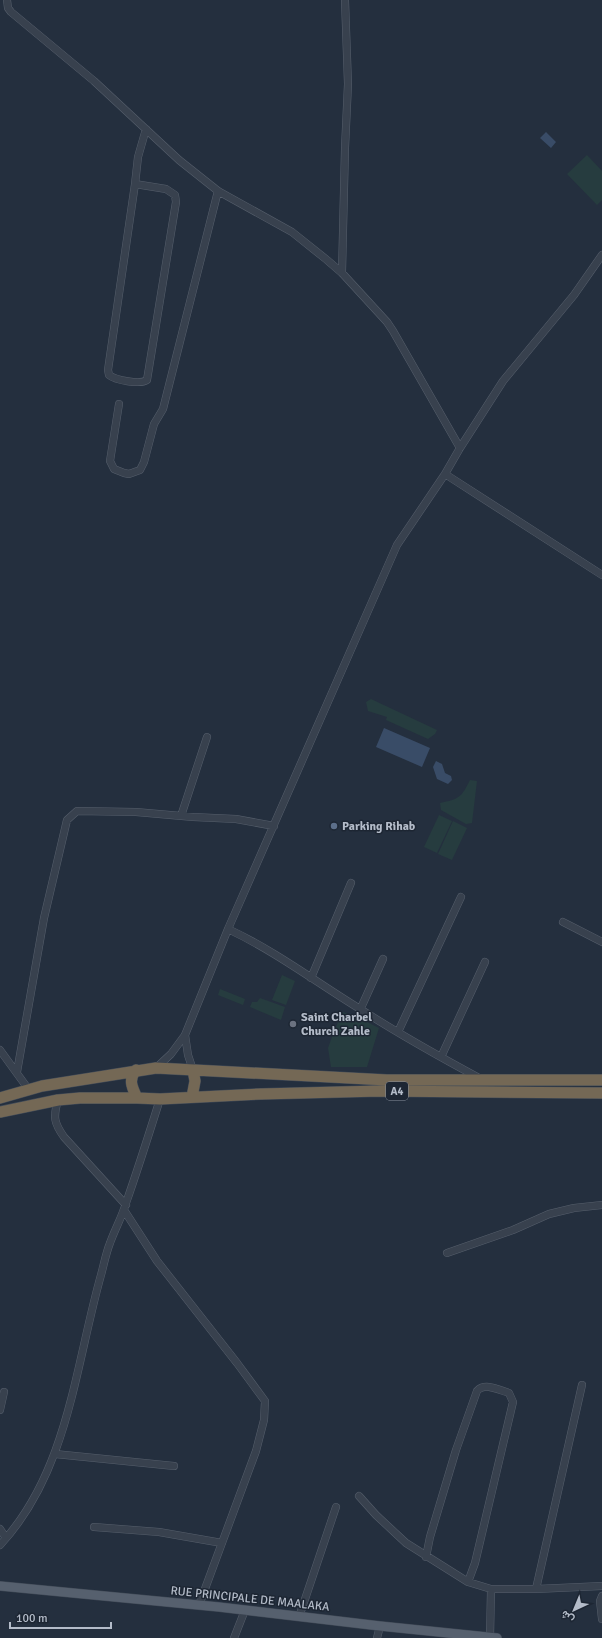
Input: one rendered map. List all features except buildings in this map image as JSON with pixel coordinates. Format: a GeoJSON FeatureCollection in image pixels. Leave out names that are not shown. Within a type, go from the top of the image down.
{"type":"FeatureCollection","features":[{"type":"Feature","properties":{"kind":"highway","name":"A4"},"geometry":{"type":"LineString","coordinates":[[0,1098],[29,1090],[136,1070],[156,1068],[387,1080],[602,1080]]}},
{"type":"Feature","properties":{"kind":"highway"},"geometry":{"type":"LineString","coordinates":[[136,1070],[132,1075],[131,1082],[137,1098]]}},
{"type":"Feature","properties":{"kind":"highway"},"geometry":{"type":"LineString","coordinates":[[192,1097],[194,1082],[193,1070]]}},
{"type":"Feature","properties":{"kind":"highway","name":"A4"},"geometry":{"type":"LineString","coordinates":[[0,1112],[58,1100],[137,1098],[160,1099],[380,1091],[602,1093]]}},
{"type":"Feature","properties":{"kind":"main road","name":"RUE PRINCIPALE DE MAALAKA"},"geometry":{"type":"LineString","coordinates":[[0,1586],[199,1605],[492,1638]]}},
{"type":"Feature","properties":{"kind":"street"},"geometry":{"type":"LineString","coordinates":[[7,0],[7,4],[11,12],[94,81],[179,160],[218,191],[292,232],[342,273],[387,322],[460,448]]}},
{"type":"Feature","properties":{"kind":"street"},"geometry":{"type":"LineString","coordinates":[[342,273],[348,84],[345,0]]}},
{"type":"Feature","properties":{"kind":"street"},"geometry":{"type":"LineString","coordinates":[[135,184],[166,189],[175,195],[176,202],[147,380],[141,383],[115,378],[109,375],[108,370],[138,157],[146,129]]}},
{"type":"Feature","properties":{"kind":"street"},"geometry":{"type":"LineString","coordinates":[[120,404],[110,461],[112,466],[118,471],[129,474],[137,472],[142,467],[154,424],[163,409],[218,191]]}},
{"type":"Feature","properties":{"kind":"street"},"geometry":{"type":"LineString","coordinates":[[156,1068],[171,1054],[185,1035],[228,929],[397,545],[445,474],[503,381],[574,295],[602,255]]}},
{"type":"Feature","properties":{"kind":"street"},"geometry":{"type":"LineString","coordinates":[[445,474],[602,575]]}},
{"type":"Feature","properties":{"kind":"street"},"geometry":{"type":"LineString","coordinates":[[180,816],[207,737]]}},
{"type":"Feature","properties":{"kind":"street"},"geometry":{"type":"LineString","coordinates":[[17,1072],[44,918],[67,820],[77,811],[136,812],[236,819],[274,826]]}},
{"type":"Feature","properties":{"kind":"street"},"geometry":{"type":"LineString","coordinates":[[311,978],[351,883]]}},
{"type":"Feature","properties":{"kind":"street"},"geometry":{"type":"LineString","coordinates":[[398,1032],[461,897]]}},
{"type":"Feature","properties":{"kind":"street"},"geometry":{"type":"LineString","coordinates":[[563,922],[602,942]]}},
{"type":"Feature","properties":{"kind":"street"},"geometry":{"type":"LineString","coordinates":[[228,929],[275,953],[360,1010],[483,1080]]}},
{"type":"Feature","properties":{"kind":"street"},"geometry":{"type":"LineString","coordinates":[[360,1010],[383,959]]}},
{"type":"Feature","properties":{"kind":"street"},"geometry":{"type":"LineString","coordinates":[[441,1057],[485,962]]}},
{"type":"Feature","properties":{"kind":"street"},"geometry":{"type":"LineString","coordinates":[[185,1035],[188,1055],[193,1070]]}},
{"type":"Feature","properties":{"kind":"street"},"geometry":{"type":"LineString","coordinates":[[0,1050],[29,1090]]}},
{"type":"Feature","properties":{"kind":"street"},"geometry":{"type":"LineString","coordinates":[[0,1545],[36,1494],[55,1454],[74,1388],[110,1244],[125,1208],[160,1099]]}},
{"type":"Feature","properties":{"kind":"street"},"geometry":{"type":"LineString","coordinates":[[58,1100],[55,1111],[57,1126],[64,1137],[125,1208],[157,1261],[265,1401],[264,1420],[256,1451],[199,1605]]}},
{"type":"Feature","properties":{"kind":"street"},"geometry":{"type":"LineString","coordinates":[[447,1253],[514,1230],[549,1214],[574,1208],[602,1205]]}},
{"type":"Feature","properties":{"kind":"street"},"geometry":{"type":"LineString","coordinates":[[536,1589],[582,1385]]}},
{"type":"Feature","properties":{"kind":"street"},"geometry":{"type":"LineString","coordinates":[[426,1556],[430,1537],[456,1450],[477,1391],[480,1387],[485,1386],[509,1393],[513,1402],[475,1563],[468,1582]]}},
{"type":"Feature","properties":{"kind":"street"},"geometry":{"type":"LineString","coordinates":[[0,1410],[4,1392]]}},
{"type":"Feature","properties":{"kind":"street"},"geometry":{"type":"LineString","coordinates":[[55,1454],[174,1466]]}},
{"type":"Feature","properties":{"kind":"street"},"geometry":{"type":"LineString","coordinates":[[359,1496],[376,1515],[406,1543],[468,1582],[491,1589],[536,1589],[602,1586]]}},
{"type":"Feature","properties":{"kind":"street"},"geometry":{"type":"LineString","coordinates":[[298,1616],[336,1506]]}},
{"type":"Feature","properties":{"kind":"street"},"geometry":{"type":"LineString","coordinates":[[94,1527],[159,1532],[222,1543]]}},
{"type":"Feature","properties":{"kind":"street"},"geometry":{"type":"LineString","coordinates":[[0,1529],[6,1538]]}},
{"type":"Feature","properties":{"kind":"street"},"geometry":{"type":"LineString","coordinates":[[491,1589],[492,1638]]}},
{"type":"Feature","properties":{"kind":"street"},"geometry":{"type":"LineString","coordinates":[[602,1596],[600,1601],[602,1619]]}},
{"type":"Feature","properties":{"kind":"street"},"geometry":{"type":"LineString","coordinates":[[234,1638],[245,1610]]}},
{"type":"Feature","properties":{"kind":"street"},"geometry":{"type":"LineString","coordinates":[[377,1638],[380,1626]]}},
{"type":"Feature","properties":{"kind":"green space"},"geometry":{"type":"Polygon","coordinates":[[[587,155],[602,171],[602,200],[597,205],[567,174],[587,155]]]}},
{"type":"Feature","properties":{"kind":"green space"},"geometry":{"type":"Polygon","coordinates":[[[371,699],[437,730],[435,734],[428,739],[386,720],[387,717],[368,711],[366,702],[371,699]]]}},
{"type":"Feature","properties":{"kind":"green space"},"geometry":{"type":"Polygon","coordinates":[[[470,780],[477,781],[472,823],[466,824],[441,810],[440,803],[459,797],[470,780]]]}},
{"type":"Feature","properties":{"kind":"green space"},"geometry":{"type":"Polygon","coordinates":[[[439,815],[452,821],[437,853],[424,847],[439,815]]]}},
{"type":"Feature","properties":{"kind":"green space"},"geometry":{"type":"Polygon","coordinates":[[[453,821],[467,828],[452,860],[438,854],[453,821]]]}},
{"type":"Feature","properties":{"kind":"green space"},"geometry":{"type":"Polygon","coordinates":[[[282,975],[295,981],[286,1005],[272,1000],[282,975]]]}},
{"type":"Feature","properties":{"kind":"green space"},"geometry":{"type":"Polygon","coordinates":[[[220,989],[245,999],[243,1005],[218,995],[220,989]]]}},
{"type":"Feature","properties":{"kind":"green space"},"geometry":{"type":"Polygon","coordinates":[[[260,998],[285,1007],[281,1020],[250,1007],[252,1002],[257,1002],[260,998]]]}},
{"type":"Feature","properties":{"kind":"green space"},"geometry":{"type":"Polygon","coordinates":[[[343,1012],[379,1028],[367,1067],[331,1067],[328,1048],[343,1012]]]}},
{"type":"Feature","properties":{"kind":"water"},"geometry":{"type":"Polygon","coordinates":[[[546,132],[556,142],[551,148],[540,138],[546,132]]]}},
{"type":"Feature","properties":{"kind":"water"},"geometry":{"type":"Polygon","coordinates":[[[384,728],[430,748],[422,767],[376,747],[384,728]]]}},
{"type":"Feature","properties":{"kind":"water"},"geometry":{"type":"Polygon","coordinates":[[[436,761],[442,764],[445,773],[451,776],[452,780],[448,784],[437,779],[433,767],[436,761]]]}},
{"type":"Feature","properties":{"kind":"place","name":"Parking Rihab"},"geometry":{"type":"Point","coordinates":[334,826]}},
{"type":"Feature","properties":{"kind":"place","name":"Saint Charbel Church Zahle"},"geometry":{"type":"Point","coordinates":[293,1024]}}]}
